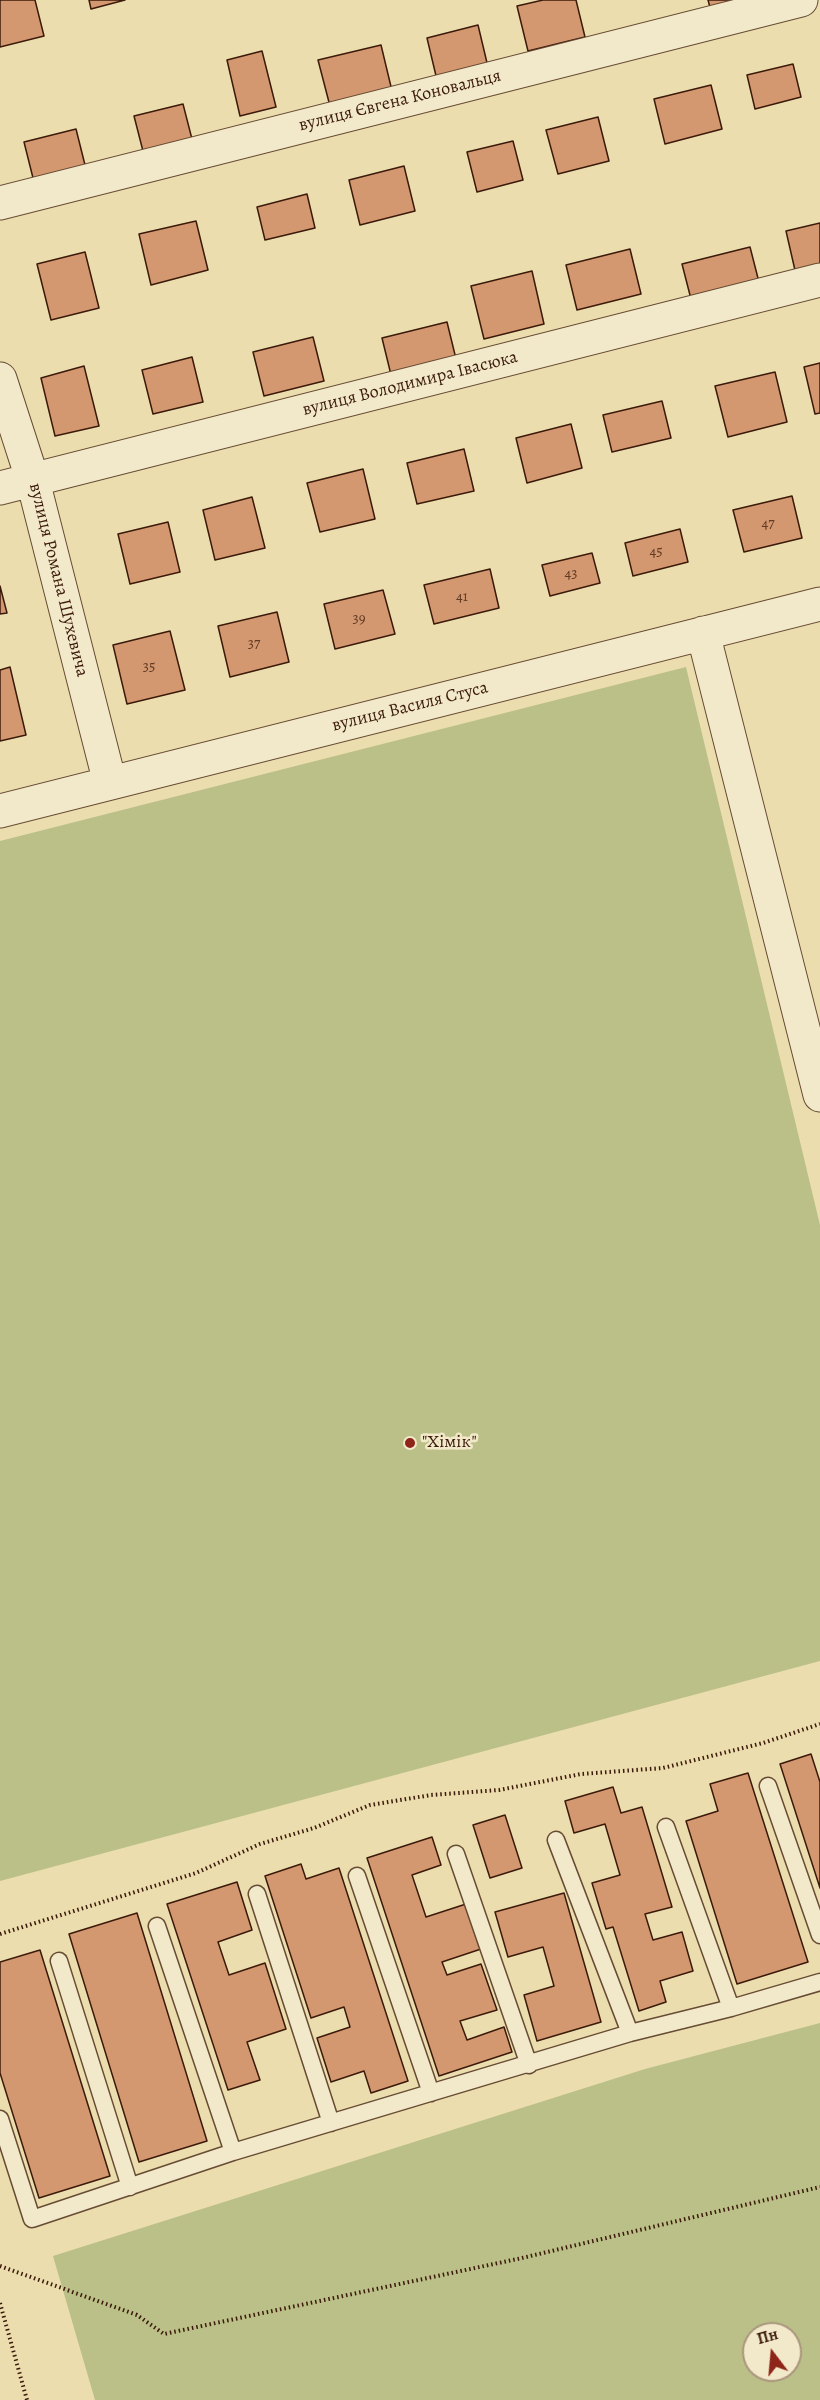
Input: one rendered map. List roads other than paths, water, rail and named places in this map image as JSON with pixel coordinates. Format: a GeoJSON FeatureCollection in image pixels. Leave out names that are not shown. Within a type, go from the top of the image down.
{"type":"FeatureCollection","features":[{"type":"Feature","properties":{"kind":"street","name":"вулиця Євгена Коновальця"},"geometry":{"type":"LineString","coordinates":[[0,203],[801,0]]}},
{"type":"Feature","properties":{"kind":"street","name":"вулиця Володимира Івасюка"},"geometry":{"type":"LineString","coordinates":[[0,489],[820,280]]}},
{"type":"Feature","properties":{"kind":"street","name":"вулиця Романа Шухевича"},"geometry":{"type":"LineString","coordinates":[[0,379],[33,481],[110,783]]}},
{"type":"Feature","properties":{"kind":"street","name":"вулиця Василя Стуса"},"geometry":{"type":"LineString","coordinates":[[0,811],[820,604]]}},
{"type":"Feature","properties":{"kind":"street"},"geometry":{"type":"LineString","coordinates":[[703,633],[820,1095]]}},
{"type":"Feature","properties":{"kind":"lane"},"geometry":{"type":"LineString","coordinates":[[768,1786],[820,1935]]}},
{"type":"Feature","properties":{"kind":"lane"},"geometry":{"type":"LineString","coordinates":[[666,1827],[731,2008]]}},
{"type":"Feature","properties":{"kind":"lane"},"geometry":{"type":"LineString","coordinates":[[556,1840],[630,2033]]}},
{"type":"Feature","properties":{"kind":"lane"},"geometry":{"type":"LineString","coordinates":[[456,1854],[528,2065]]}},
{"type":"Feature","properties":{"kind":"lane"},"geometry":{"type":"LineString","coordinates":[[357,1876],[431,2093]]}},
{"type":"Feature","properties":{"kind":"lane"},"geometry":{"type":"LineString","coordinates":[[257,1894],[331,2123]]}},
{"type":"Feature","properties":{"kind":"lane"},"geometry":{"type":"LineString","coordinates":[[157,1926],[232,2152]]}},
{"type":"Feature","properties":{"kind":"lane"},"geometry":{"type":"LineString","coordinates":[[59,1961],[130,2187]]}},
{"type":"Feature","properties":{"kind":"lane"},"geometry":{"type":"LineString","coordinates":[[0,2119],[32,2219],[232,2152],[630,2033],[731,2008],[820,1982]]}},
{"type":"Feature","properties":{"kind":"place","name":"\"Хімік\""},"geometry":{"type":"Point","coordinates":[410,1443]}}]}
